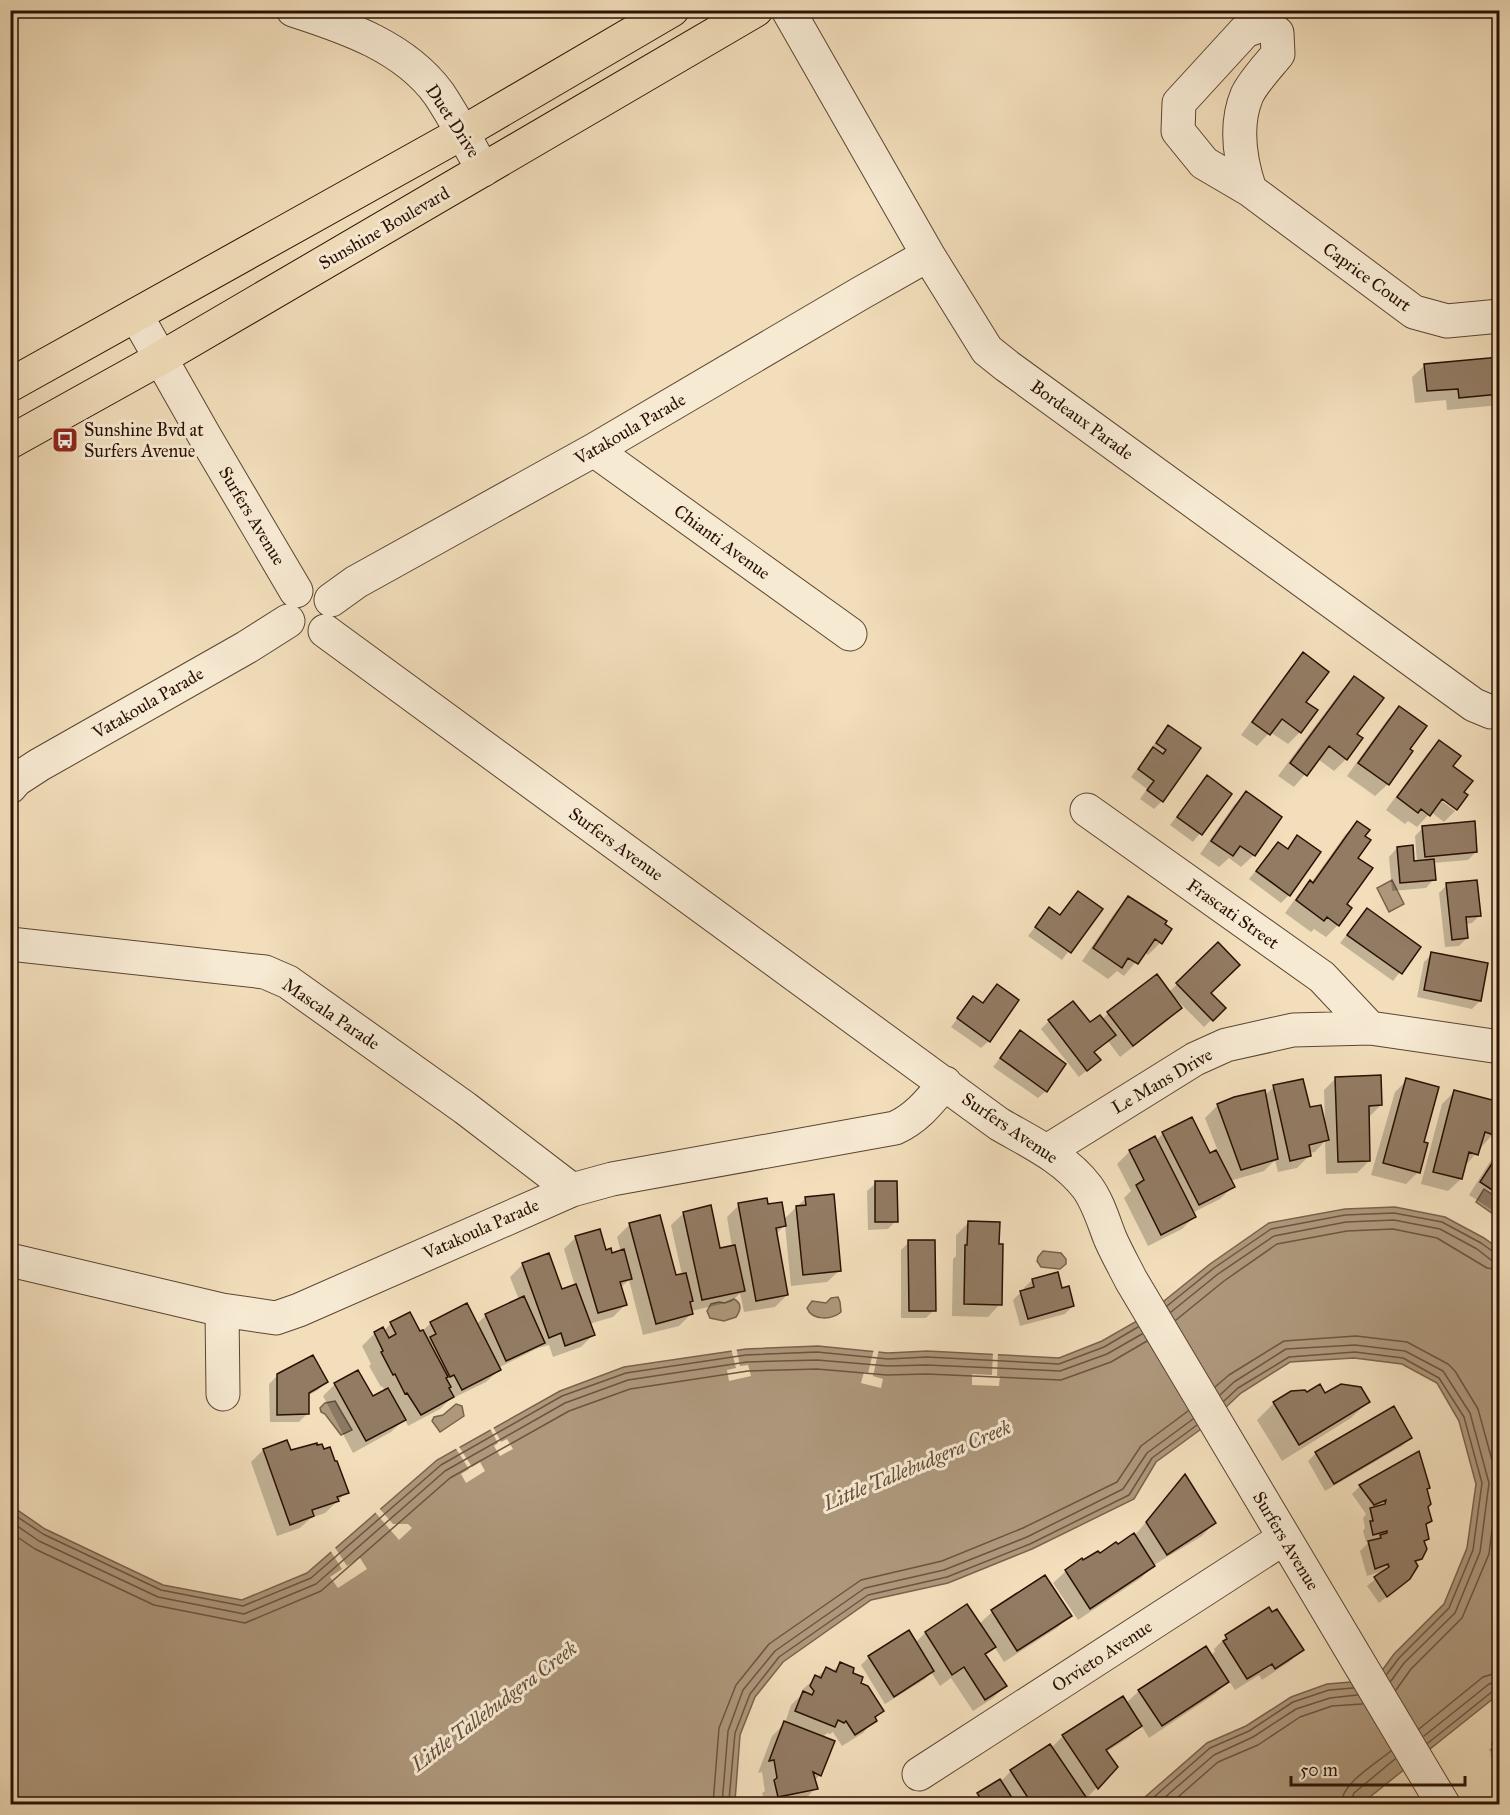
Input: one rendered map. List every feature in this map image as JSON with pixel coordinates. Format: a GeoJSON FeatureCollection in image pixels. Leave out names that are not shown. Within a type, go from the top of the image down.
{"type":"FeatureCollection","features":[{"type":"Feature","properties":{"kind":"main road"},"geometry":{"type":"LineString","coordinates":[[10,385],[462,133],[672,10]]}},
{"type":"Feature","properties":{"kind":"main road","name":"Sunshine Boulevard"},"geometry":{"type":"LineString","coordinates":[[10,442],[160,358],[756,10]]}},
{"type":"Feature","properties":{"kind":"street","name":"Duet Drive"},"geometry":{"type":"LineString","coordinates":[[293,10],[381,44],[402,56],[438,93],[483,170]]}},
{"type":"Feature","properties":{"kind":"street","name":"Bordeaux Parade"},"geometry":{"type":"LineString","coordinates":[[788,10],[928,255],[987,350],[1474,705],[1491,712],[1500,712]]}},
{"type":"Feature","properties":{"kind":"street","name":"Caprice Court"},"geometry":{"type":"LineString","coordinates":[[1250,190],[1241,165],[1239,126],[1247,93],[1278,54],[1277,33],[1264,24],[1245,31],[1179,103],[1178,131],[1204,163],[1250,190],[1414,312],[1447,321],[1500,316]]}},
{"type":"Feature","properties":{"kind":"street","name":"Vatakoula Parade"},"geometry":{"type":"LineString","coordinates":[[331,600],[356,582],[594,450],[861,292],[928,255]]}},
{"type":"Feature","properties":{"kind":"street","name":"Surfers Avenue"},"geometry":{"type":"LineString","coordinates":[[136,315],[292,606]]}},
{"type":"Feature","properties":{"kind":"street","name":"Chianti Avenue"},"geometry":{"type":"LineString","coordinates":[[594,450],[850,634]]}},
{"type":"Feature","properties":{"kind":"street"},"geometry":{"type":"LineString","coordinates":[[304,588],[320,589],[331,600],[335,611],[333,620],[325,631],[317,635],[301,634],[292,628],[292,606],[304,588]]}},
{"type":"Feature","properties":{"kind":"street","name":"Vatakoula Parade"},"geometry":{"type":"LineString","coordinates":[[10,787],[16,780],[39,765],[247,647],[292,606]]}},
{"type":"Feature","properties":{"kind":"street","name":"Surfers Avenue"},"geometry":{"type":"LineString","coordinates":[[325,631],[999,1124],[1047,1151],[1086,1185],[1131,1280],[1443,1804]]}},
{"type":"Feature","properties":{"kind":"street","name":"Frascati Street"},"geometry":{"type":"LineString","coordinates":[[1087,810],[1322,977],[1370,1028]]}},
{"type":"Feature","properties":{"kind":"street","name":"Mascala Parade"},"geometry":{"type":"LineString","coordinates":[[10,944],[264,972],[288,982],[465,1108],[572,1190]]}},
{"type":"Feature","properties":{"kind":"street","name":"Le Mans Drive"},"geometry":{"type":"LineString","coordinates":[[1047,1151],[1195,1059],[1226,1045],[1293,1030],[1370,1028],[1500,1047]]}},
{"type":"Feature","properties":{"kind":"street","name":"Vatakoula Parade"},"geometry":{"type":"LineString","coordinates":[[10,1260],[222,1310],[276,1318],[572,1190],[612,1179],[895,1128],[908,1122],[919,1113],[945,1083]]}},
{"type":"Feature","properties":{"kind":"street"},"geometry":{"type":"LineString","coordinates":[[222,1310],[223,1394]]}},
{"type":"Feature","properties":{"kind":"street","name":"Orvieto Avenue"},"geometry":{"type":"LineString","coordinates":[[919,1774],[1284,1538]]}},
{"type":"Feature","properties":{"kind":"water"},"geometry":{"type":"Polygon","coordinates":[[[1392,880],[1404,904],[1389,912],[1377,888],[1392,880]]]}},
{"type":"Feature","properties":{"kind":"water"},"geometry":{"type":"Polygon","coordinates":[[[1484,1189],[1499,1199],[1499,1218],[1476,1202],[1484,1189]]]}},
{"type":"Feature","properties":{"kind":"water","name":"Little Tallebudgera Creek"},"geometry":{"type":"Polygon","coordinates":[[[1395,1207],[1445,1217],[1484,1238],[1499,1249],[1499,1694],[1361,1804],[1137,1804],[1207,1743],[1246,1726],[1291,1697],[1327,1684],[1375,1680],[1394,1654],[1444,1604],[1467,1548],[1476,1484],[1459,1421],[1437,1383],[1402,1364],[1354,1358],[1290,1362],[1241,1393],[1208,1424],[1156,1462],[1134,1499],[1032,1549],[948,1583],[871,1600],[783,1662],[755,1697],[740,1735],[735,1801],[737,1804],[11,1804],[10,1505],[45,1529],[163,1585],[242,1600],[307,1573],[437,1460],[560,1391],[624,1367],[746,1349],[818,1346],[888,1353],[927,1351],[1059,1358],[1102,1341],[1144,1317],[1210,1264],[1269,1223],[1345,1209],[1395,1207]]]}},
{"type":"Feature","properties":{"kind":"water"},"geometry":{"type":"Polygon","coordinates":[[[1043,1251],[1061,1253],[1066,1259],[1066,1264],[1060,1269],[1041,1267],[1037,1261],[1043,1251]]]}},
{"type":"Feature","properties":{"kind":"water"},"geometry":{"type":"Polygon","coordinates":[[[838,1297],[841,1312],[833,1317],[818,1317],[807,1308],[812,1301],[826,1303],[831,1298],[838,1297]]]}},
{"type":"Feature","properties":{"kind":"water"},"geometry":{"type":"Polygon","coordinates":[[[734,1299],[740,1307],[736,1317],[724,1321],[710,1318],[707,1311],[711,1304],[725,1303],[734,1299]]]}},
{"type":"Feature","properties":{"kind":"water"},"geometry":{"type":"Polygon","coordinates":[[[335,1401],[352,1430],[341,1435],[320,1408],[325,1403],[335,1401]]]}},
{"type":"Feature","properties":{"kind":"water"},"geometry":{"type":"Polygon","coordinates":[[[456,1404],[462,1406],[464,1416],[440,1432],[432,1421],[434,1417],[443,1415],[456,1404]]]}},
{"type":"Feature","properties":{"kind":"pier"},"geometry":{"type":"Polygon","coordinates":[[[736,1347],[740,1366],[748,1365],[751,1376],[729,1381],[727,1370],[736,1368],[731,1348],[736,1347]]]}},
{"type":"Feature","properties":{"kind":"pier"},"geometry":{"type":"Polygon","coordinates":[[[874,1349],[879,1349],[873,1376],[883,1379],[881,1388],[861,1383],[864,1372],[868,1373],[874,1349]]]}},
{"type":"Feature","properties":{"kind":"pier"},"geometry":{"type":"Polygon","coordinates":[[[993,1351],[998,1352],[999,1386],[972,1385],[972,1374],[992,1375],[993,1351]]]}},
{"type":"Feature","properties":{"kind":"pier"},"geometry":{"type":"Polygon","coordinates":[[[492,1425],[501,1442],[507,1439],[513,1449],[500,1456],[494,1446],[498,1443],[489,1427],[492,1425]]]}},
{"type":"Feature","properties":{"kind":"pier"},"geometry":{"type":"Polygon","coordinates":[[[458,1445],[472,1467],[480,1462],[485,1471],[466,1483],[461,1474],[469,1469],[455,1447],[458,1445]]]}},
{"type":"Feature","properties":{"kind":"pier"},"geometry":{"type":"Polygon","coordinates":[[[379,1508],[393,1524],[408,1524],[412,1528],[399,1540],[375,1512],[379,1508]]]}},
{"type":"Feature","properties":{"kind":"pier"},"geometry":{"type":"Polygon","coordinates":[[[334,1546],[347,1566],[360,1558],[367,1569],[338,1588],[330,1577],[342,1569],[330,1550],[334,1546]]]}},
{"type":"Feature","properties":{"kind":"building"},"geometry":{"type":"Polygon","coordinates":[[[1500,357],[1500,394],[1459,398],[1458,389],[1427,391],[1424,364],[1500,357]]]}},
{"type":"Feature","properties":{"kind":"building"},"geometry":{"type":"Polygon","coordinates":[[[1303,652],[1329,672],[1306,702],[1318,710],[1301,733],[1282,719],[1270,735],[1252,722],[1303,652]]]}},
{"type":"Feature","properties":{"kind":"building"},"geometry":{"type":"Polygon","coordinates":[[[1354,676],[1384,698],[1357,734],[1363,738],[1347,760],[1329,746],[1307,776],[1290,763],[1354,676]]]}},
{"type":"Feature","properties":{"kind":"building"},"geometry":{"type":"Polygon","coordinates":[[[1399,706],[1427,726],[1410,749],[1413,751],[1389,785],[1358,763],[1399,706]]]}},
{"type":"Feature","properties":{"kind":"building"},"geometry":{"type":"Polygon","coordinates":[[[1168,725],[1201,748],[1163,802],[1147,790],[1154,781],[1138,769],[1153,747],[1163,754],[1166,750],[1156,743],[1168,725]]]}},
{"type":"Feature","properties":{"kind":"building"},"geometry":{"type":"Polygon","coordinates":[[[1439,740],[1461,756],[1453,766],[1473,781],[1464,792],[1468,795],[1457,810],[1442,799],[1430,816],[1421,809],[1418,813],[1397,797],[1439,740]]]}},
{"type":"Feature","properties":{"kind":"building"},"geometry":{"type":"Polygon","coordinates":[[[1207,775],[1232,794],[1202,835],[1177,817],[1207,775]]]}},
{"type":"Feature","properties":{"kind":"building"},"geometry":{"type":"Polygon","coordinates":[[[1246,791],[1282,817],[1255,856],[1240,846],[1233,856],[1211,841],[1246,791]]]}},
{"type":"Feature","properties":{"kind":"building"},"geometry":{"type":"Polygon","coordinates":[[[1357,821],[1370,830],[1365,836],[1371,840],[1358,858],[1373,868],[1347,904],[1352,908],[1339,926],[1327,917],[1324,921],[1296,900],[1310,880],[1313,883],[1357,821]]]}},
{"type":"Feature","properties":{"kind":"building"},"geometry":{"type":"Polygon","coordinates":[[[1475,821],[1477,852],[1425,857],[1422,826],[1475,821]]]}},
{"type":"Feature","properties":{"kind":"building"},"geometry":{"type":"Polygon","coordinates":[[[1297,835],[1321,852],[1290,896],[1256,871],[1278,842],[1288,849],[1297,835]]]}},
{"type":"Feature","properties":{"kind":"building"},"geometry":{"type":"Polygon","coordinates":[[[1413,845],[1414,861],[1434,859],[1436,880],[1400,883],[1397,847],[1413,845]]]}},
{"type":"Feature","properties":{"kind":"building"},"geometry":{"type":"Polygon","coordinates":[[[1477,880],[1481,916],[1466,917],[1468,938],[1452,940],[1446,883],[1477,880]]]}},
{"type":"Feature","properties":{"kind":"building"},"geometry":{"type":"Polygon","coordinates":[[[1078,891],[1103,909],[1071,953],[1035,927],[1049,907],[1060,915],[1078,891]]]}},
{"type":"Feature","properties":{"kind":"building"},"geometry":{"type":"Polygon","coordinates":[[[1128,896],[1167,921],[1165,924],[1172,929],[1162,944],[1155,939],[1138,964],[1128,958],[1122,968],[1093,948],[1128,896]]]}},
{"type":"Feature","properties":{"kind":"building"},"geometry":{"type":"Polygon","coordinates":[[[1367,908],[1421,947],[1402,974],[1347,935],[1367,908]]]}},
{"type":"Feature","properties":{"kind":"building"},"geometry":{"type":"Polygon","coordinates":[[[1218,942],[1240,965],[1211,993],[1226,1008],[1213,1021],[1176,983],[1218,942]]]}},
{"type":"Feature","properties":{"kind":"building"},"geometry":{"type":"Polygon","coordinates":[[[1431,952],[1488,963],[1481,1001],[1424,990],[1431,952]]]}},
{"type":"Feature","properties":{"kind":"building"},"geometry":{"type":"Polygon","coordinates":[[[1157,974],[1182,1008],[1133,1046],[1107,1012],[1157,974]]]}},
{"type":"Feature","properties":{"kind":"building"},"geometry":{"type":"Polygon","coordinates":[[[997,984],[1019,1000],[990,1042],[957,1018],[973,996],[983,1003],[997,984]]]}},
{"type":"Feature","properties":{"kind":"building"},"geometry":{"type":"Polygon","coordinates":[[[1073,1001],[1090,1022],[1100,1015],[1116,1035],[1094,1052],[1101,1060],[1087,1071],[1048,1020],[1073,1001]]]}},
{"type":"Feature","properties":{"kind":"building"},"geometry":{"type":"Polygon","coordinates":[[[1020,1030],[1066,1064],[1047,1092],[1000,1058],[1020,1030]]]}},
{"type":"Feature","properties":{"kind":"building"},"geometry":{"type":"Polygon","coordinates":[[[1381,1075],[1382,1105],[1369,1106],[1370,1161],[1338,1162],[1335,1077],[1381,1075]]]}},
{"type":"Feature","properties":{"kind":"building"},"geometry":{"type":"Polygon","coordinates":[[[1406,1078],[1439,1087],[1424,1142],[1428,1143],[1420,1173],[1383,1163],[1406,1078]]]}},
{"type":"Feature","properties":{"kind":"building"},"geometry":{"type":"Polygon","coordinates":[[[1303,1079],[1310,1107],[1321,1105],[1329,1140],[1309,1145],[1311,1156],[1290,1161],[1273,1085],[1303,1079]]]}},
{"type":"Feature","properties":{"kind":"building"},"geometry":{"type":"Polygon","coordinates":[[[1265,1090],[1278,1159],[1241,1170],[1217,1104],[1234,1097],[1265,1090]]]}},
{"type":"Feature","properties":{"kind":"building"},"geometry":{"type":"Polygon","coordinates":[[[1454,1090],[1500,1102],[1500,1114],[1494,1135],[1485,1132],[1478,1155],[1469,1152],[1462,1179],[1433,1172],[1454,1090]]]}},
{"type":"Feature","properties":{"kind":"building"},"geometry":{"type":"Polygon","coordinates":[[[1192,1117],[1210,1153],[1216,1150],[1235,1187],[1199,1205],[1162,1132],[1192,1117]]]}},
{"type":"Feature","properties":{"kind":"building"},"geometry":{"type":"Polygon","coordinates":[[[1155,1136],[1196,1217],[1161,1235],[1136,1185],[1144,1180],[1129,1150],[1155,1136]]]}},
{"type":"Feature","properties":{"kind":"building"},"geometry":{"type":"Polygon","coordinates":[[[1500,1151],[1500,1195],[1480,1182],[1500,1151]]]}},
{"type":"Feature","properties":{"kind":"building"},"geometry":{"type":"Polygon","coordinates":[[[875,1181],[897,1181],[898,1222],[875,1222],[875,1181]]]}},
{"type":"Feature","properties":{"kind":"building"},"geometry":{"type":"Polygon","coordinates":[[[834,1194],[841,1271],[803,1275],[796,1206],[806,1205],[805,1197],[834,1194]]]}},
{"type":"Feature","properties":{"kind":"building"},"geometry":{"type":"Polygon","coordinates":[[[767,1198],[768,1204],[782,1202],[786,1226],[776,1228],[788,1295],[756,1301],[738,1203],[767,1198]]]}},
{"type":"Feature","properties":{"kind":"building"},"geometry":{"type":"Polygon","coordinates":[[[711,1205],[720,1248],[735,1245],[745,1291],[702,1300],[683,1212],[711,1205]]]}},
{"type":"Feature","properties":{"kind":"building"},"geometry":{"type":"Polygon","coordinates":[[[660,1215],[676,1275],[686,1273],[693,1301],[690,1302],[693,1314],[656,1324],[629,1223],[660,1215]]]}},
{"type":"Feature","properties":{"kind":"building"},"geometry":{"type":"Polygon","coordinates":[[[968,1221],[1000,1222],[999,1244],[1003,1244],[1002,1305],[964,1304],[965,1245],[967,1245],[968,1221]]]}},
{"type":"Feature","properties":{"kind":"building"},"geometry":{"type":"Polygon","coordinates":[[[600,1229],[606,1250],[611,1248],[612,1253],[624,1249],[632,1279],[620,1282],[627,1305],[598,1313],[575,1236],[600,1229]]]}},
{"type":"Feature","properties":{"kind":"building"},"geometry":{"type":"Polygon","coordinates":[[[908,1240],[935,1240],[936,1311],[909,1311],[908,1240]]]}},
{"type":"Feature","properties":{"kind":"building"},"geometry":{"type":"Polygon","coordinates":[[[549,1253],[562,1289],[576,1284],[595,1335],[565,1346],[561,1333],[549,1338],[522,1263],[549,1253]]]}},
{"type":"Feature","properties":{"kind":"building"},"geometry":{"type":"Polygon","coordinates":[[[1058,1272],[1062,1288],[1069,1286],[1074,1306],[1028,1319],[1020,1291],[1034,1287],[1032,1279],[1058,1272]]]}},
{"type":"Feature","properties":{"kind":"building"},"geometry":{"type":"Polygon","coordinates":[[[524,1296],[545,1343],[506,1361],[485,1314],[524,1296]]]}},
{"type":"Feature","properties":{"kind":"building"},"geometry":{"type":"Polygon","coordinates":[[[467,1303],[501,1370],[462,1390],[454,1375],[450,1377],[430,1337],[436,1334],[430,1322],[467,1303]]]}},
{"type":"Feature","properties":{"kind":"building"},"geometry":{"type":"Polygon","coordinates":[[[410,1312],[420,1331],[423,1330],[448,1377],[446,1378],[451,1387],[449,1388],[454,1397],[421,1415],[407,1393],[405,1394],[395,1374],[393,1375],[374,1332],[383,1327],[389,1338],[396,1334],[390,1322],[410,1312]]]}},
{"type":"Feature","properties":{"kind":"building"},"geometry":{"type":"Polygon","coordinates":[[[313,1355],[328,1382],[309,1393],[309,1414],[277,1415],[277,1374],[313,1355]]]}},
{"type":"Feature","properties":{"kind":"building"},"geometry":{"type":"Polygon","coordinates":[[[358,1370],[373,1396],[388,1388],[406,1420],[366,1441],[334,1383],[358,1370]]]}},
{"type":"Feature","properties":{"kind":"building"},"geometry":{"type":"Polygon","coordinates":[[[1320,1384],[1325,1393],[1341,1384],[1361,1387],[1370,1402],[1299,1445],[1273,1402],[1291,1391],[1305,1390],[1307,1392],[1320,1384]]]}},
{"type":"Feature","properties":{"kind":"building"},"geometry":{"type":"Polygon","coordinates":[[[1394,1406],[1412,1438],[1334,1484],[1315,1452],[1394,1406]]]}},
{"type":"Feature","properties":{"kind":"building"},"geometry":{"type":"Polygon","coordinates":[[[287,1440],[291,1450],[317,1443],[317,1445],[322,1444],[324,1449],[330,1447],[349,1493],[337,1497],[339,1501],[312,1510],[314,1516],[290,1525],[263,1449],[287,1440]]]}},
{"type":"Feature","properties":{"kind":"building"},"geometry":{"type":"Polygon","coordinates":[[[1419,1451],[1430,1488],[1427,1489],[1431,1504],[1428,1507],[1432,1521],[1426,1524],[1429,1539],[1424,1541],[1427,1549],[1422,1559],[1415,1561],[1418,1566],[1410,1579],[1387,1597],[1374,1577],[1389,1567],[1388,1564],[1375,1569],[1368,1541],[1381,1538],[1380,1535],[1387,1533],[1387,1531],[1373,1535],[1370,1521],[1373,1521],[1370,1508],[1385,1504],[1386,1500],[1374,1505],[1359,1485],[1419,1451]]]}},
{"type":"Feature","properties":{"kind":"building"},"geometry":{"type":"Polygon","coordinates":[[[1185,1474],[1216,1523],[1167,1555],[1146,1522],[1185,1474]]]}},
{"type":"Feature","properties":{"kind":"building"},"geometry":{"type":"Polygon","coordinates":[[[1134,1533],[1155,1566],[1090,1609],[1065,1570],[1082,1558],[1083,1560],[1098,1551],[1100,1553],[1134,1533]]]}},
{"type":"Feature","properties":{"kind":"building"},"geometry":{"type":"Polygon","coordinates":[[[1045,1575],[1072,1616],[1017,1651],[991,1610],[1045,1575]]]}},
{"type":"Feature","properties":{"kind":"building"},"geometry":{"type":"Polygon","coordinates":[[[967,1604],[996,1647],[985,1654],[1007,1686],[985,1700],[964,1667],[952,1675],[925,1632],[967,1604]]]}},
{"type":"Feature","properties":{"kind":"building"},"geometry":{"type":"Polygon","coordinates":[[[1269,1607],[1272,1612],[1277,1609],[1304,1650],[1275,1669],[1272,1664],[1247,1679],[1223,1641],[1227,1639],[1225,1635],[1269,1607]]]}},
{"type":"Feature","properties":{"kind":"building"},"geometry":{"type":"Polygon","coordinates":[[[909,1630],[934,1671],[894,1697],[868,1656],[909,1630]]]}},
{"type":"Feature","properties":{"kind":"building"},"geometry":{"type":"Polygon","coordinates":[[[1206,1646],[1229,1682],[1162,1726],[1138,1690],[1206,1646]]]}},
{"type":"Feature","properties":{"kind":"building"},"geometry":{"type":"Polygon","coordinates":[[[840,1662],[854,1668],[853,1673],[863,1677],[861,1683],[868,1686],[884,1711],[875,1717],[877,1721],[855,1735],[846,1721],[844,1723],[838,1720],[835,1727],[795,1711],[803,1691],[812,1695],[814,1691],[810,1686],[815,1675],[821,1678],[826,1667],[836,1672],[840,1662]]]}},
{"type":"Feature","properties":{"kind":"building"},"geometry":{"type":"Polygon","coordinates":[[[1123,1696],[1142,1726],[1106,1750],[1118,1767],[1098,1789],[1062,1735],[1123,1696]]]}},
{"type":"Feature","properties":{"kind":"building"},"geometry":{"type":"Polygon","coordinates":[[[784,1721],[835,1741],[821,1776],[813,1772],[818,1789],[778,1797],[774,1780],[777,1778],[774,1760],[769,1761],[784,1721]]]}},
{"type":"Feature","properties":{"kind":"building"},"geometry":{"type":"Polygon","coordinates":[[[1500,1741],[1500,1764],[1492,1750],[1494,1750],[1492,1744],[1500,1741]]]}},
{"type":"Feature","properties":{"kind":"building"},"geometry":{"type":"Polygon","coordinates":[[[1050,1744],[1089,1804],[1032,1804],[1010,1770],[1050,1744]]]}},
{"type":"Feature","properties":{"kind":"building"},"geometry":{"type":"Polygon","coordinates":[[[1000,1779],[1016,1804],[984,1804],[977,1793],[1000,1779]]]}},
{"type":"Feature","properties":{"kind":"place","name":"Sunshine Bvd at Surfers Avenue"},"geometry":{"type":"Point","coordinates":[65,440]}}]}
